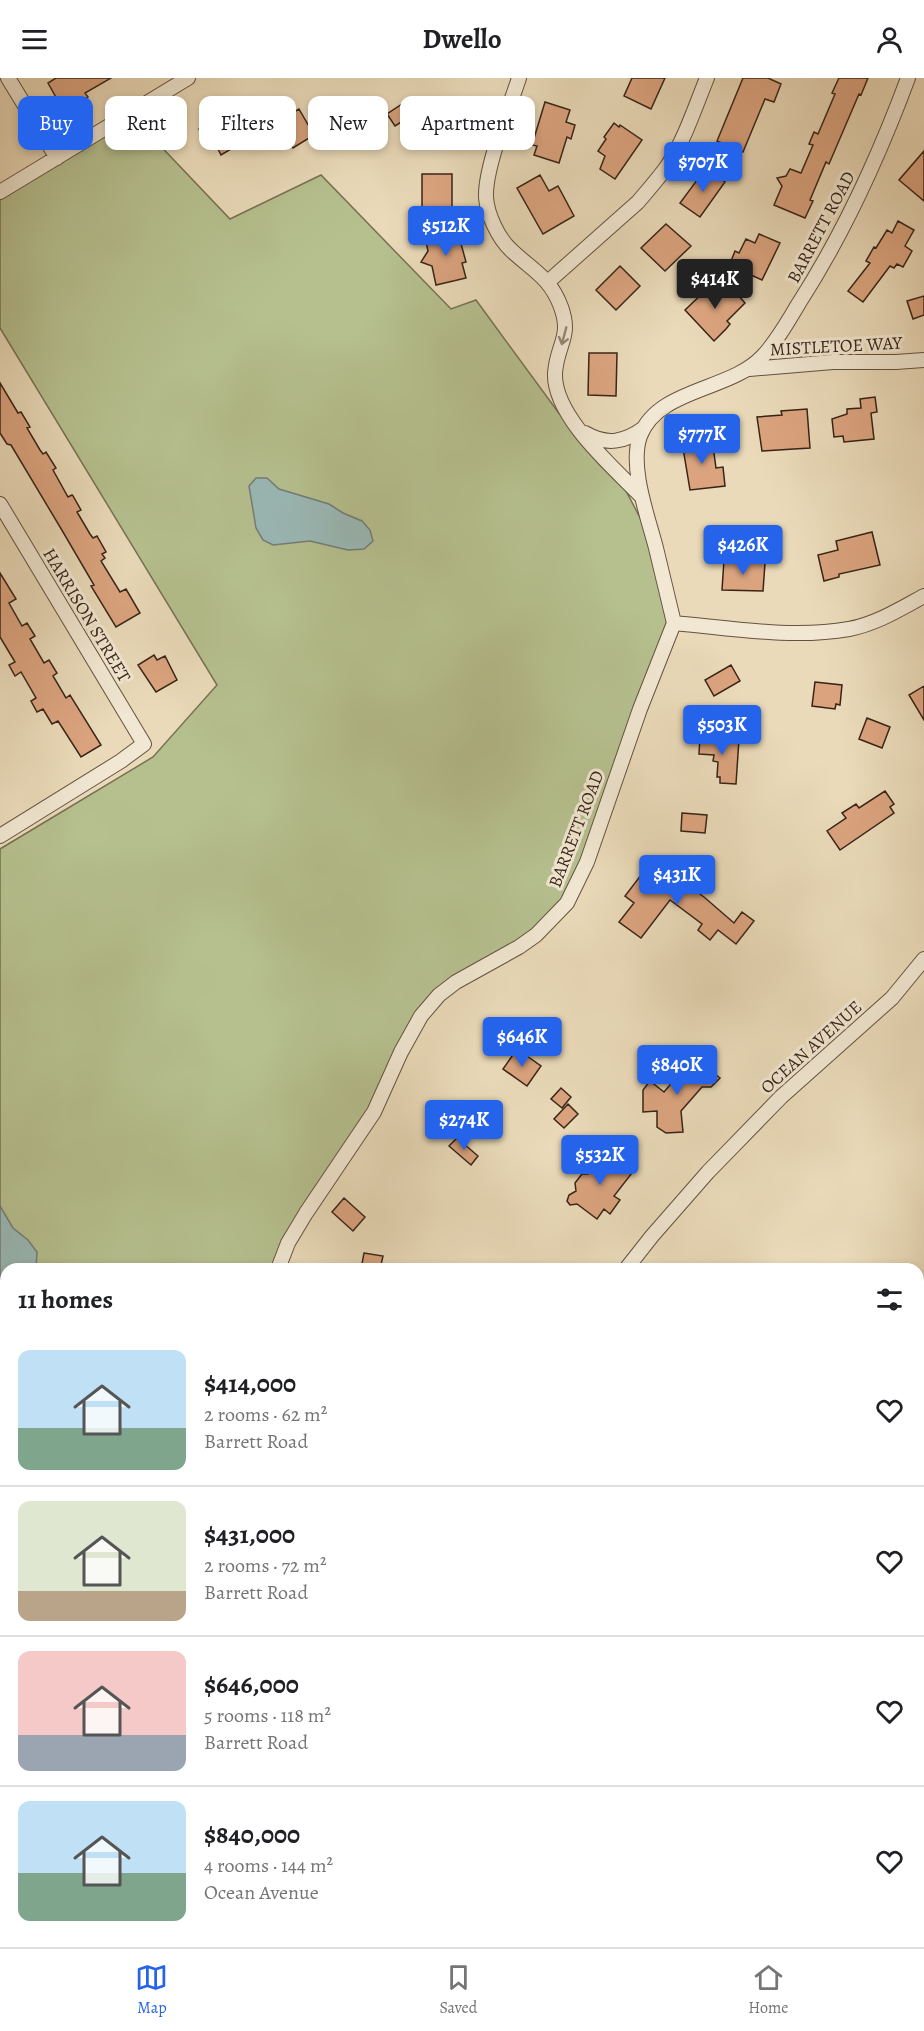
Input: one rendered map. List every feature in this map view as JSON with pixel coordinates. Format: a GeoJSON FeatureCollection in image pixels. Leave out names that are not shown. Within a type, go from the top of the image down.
{"type":"FeatureCollection","features":[{"type":"Feature","properties":{"kind":"street"},"geometry":{"type":"LineString","coordinates":[[8,78],[57,158]]}},
{"type":"Feature","properties":{"kind":"street"},"geometry":{"type":"LineString","coordinates":[[0,192],[188,78]]}},
{"type":"Feature","properties":{"kind":"street"},"geometry":{"type":"LineString","coordinates":[[519,78],[488,176],[486,196],[489,212],[508,247],[549,281],[560,303],[566,330],[555,372],[556,387],[565,409],[580,430],[642,497]]}},
{"type":"Feature","properties":{"kind":"street"},"geometry":{"type":"LineString","coordinates":[[549,281],[638,202],[668,165],[707,78]]}},
{"type":"Feature","properties":{"kind":"street","name":"BARRETT ROAD"},"geometry":{"type":"LineString","coordinates":[[580,430],[597,439],[615,442],[632,437],[659,411],[679,399],[749,369],[775,341],[821,269],[887,137],[908,78]]}},
{"type":"Feature","properties":{"kind":"street","name":"MISTLETOE WAY"},"geometry":{"type":"LineString","coordinates":[[749,369],[833,362],[924,360]]}},
{"type":"Feature","properties":{"kind":"street"},"geometry":{"type":"LineString","coordinates":[[646,426],[640,437],[638,448],[638,472],[642,497],[674,623],[818,633],[849,629],[870,623],[924,596]]}},
{"type":"Feature","properties":{"kind":"street","name":"HARRISON STREET"},"geometry":{"type":"LineString","coordinates":[[0,504],[144,744],[121,761],[0,836]]}},
{"type":"Feature","properties":{"kind":"street","name":"BARRETT ROAD"},"geometry":{"type":"LineString","coordinates":[[280,1263],[306,1212],[374,1112],[401,1052],[421,1016],[439,995],[456,982],[536,935],[567,903],[587,862],[640,709],[674,623]]}},
{"type":"Feature","properties":{"kind":"street","name":"OCEAN AVENUE"},"geometry":{"type":"LineString","coordinates":[[631,1263],[708,1172],[780,1097],[892,999],[924,959]]}},
{"type":"Feature","properties":{"kind":"green space"},"geometry":{"type":"Polygon","coordinates":[[[105,130],[105,150],[164,150],[230,219],[321,175],[451,309],[476,300],[558,412],[626,491],[655,546],[669,624],[567,903],[536,935],[439,995],[282,1263],[0,1263],[0,849],[153,757],[217,685],[0,328],[0,193],[72,150],[93,150],[93,138],[105,130]]]}},
{"type":"Feature","properties":{"kind":"water"},"geometry":{"type":"Polygon","coordinates":[[[256,478],[267,478],[279,489],[329,504],[362,521],[370,530],[373,541],[364,549],[348,550],[310,541],[273,545],[263,540],[256,528],[249,486],[256,478]]]}},
{"type":"Feature","properties":{"kind":"water"},"geometry":{"type":"Polygon","coordinates":[[[0,1206],[13,1228],[28,1240],[37,1252],[36,1263],[0,1263],[0,1206]]]}},
{"type":"Feature","properties":{"kind":"building"},"geometry":{"type":"Polygon","coordinates":[[[56,78],[111,78],[85,93],[87,96],[55,96],[48,83],[56,78]]]}},
{"type":"Feature","properties":{"kind":"building"},"geometry":{"type":"Polygon","coordinates":[[[632,78],[665,78],[651,109],[624,96],[632,78]]]}},
{"type":"Feature","properties":{"kind":"building"},"geometry":{"type":"Polygon","coordinates":[[[743,78],[768,78],[781,84],[774,102],[765,99],[743,152],[717,141],[743,78]]]}},
{"type":"Feature","properties":{"kind":"building"},"geometry":{"type":"Polygon","coordinates":[[[839,78],[868,78],[829,164],[826,162],[805,218],[774,205],[782,186],[777,178],[786,176],[790,169],[801,173],[813,145],[809,144],[814,132],[818,134],[835,94],[832,93],[839,78]]]}},
{"type":"Feature","properties":{"kind":"building"},"geometry":{"type":"Polygon","coordinates":[[[545,102],[570,110],[566,122],[575,125],[571,139],[567,137],[559,163],[534,155],[537,146],[535,146],[535,135],[545,102]]]}},
{"type":"Feature","properties":{"kind":"building"},"geometry":{"type":"Polygon","coordinates":[[[400,105],[400,123],[395,126],[388,113],[400,105]]]}},
{"type":"Feature","properties":{"kind":"building"},"geometry":{"type":"Polygon","coordinates":[[[299,109],[308,125],[308,139],[296,146],[296,111],[299,109]]]}},
{"type":"Feature","properties":{"kind":"building"},"geometry":{"type":"Polygon","coordinates":[[[614,123],[642,140],[615,179],[600,169],[605,156],[598,151],[614,123]]]}},
{"type":"Feature","properties":{"kind":"building"},"geometry":{"type":"Polygon","coordinates":[[[218,150],[229,150],[221,155],[218,150]]]}},
{"type":"Feature","properties":{"kind":"building"},"geometry":{"type":"Polygon","coordinates":[[[924,151],[924,201],[899,180],[924,151]]]}},
{"type":"Feature","properties":{"kind":"building"},"geometry":{"type":"Polygon","coordinates":[[[706,168],[725,182],[700,217],[680,203],[706,168]]]}},
{"type":"Feature","properties":{"kind":"building"},"geometry":{"type":"Polygon","coordinates":[[[422,174],[452,174],[452,208],[422,208],[422,174]]]}},
{"type":"Feature","properties":{"kind":"building"},"geometry":{"type":"Polygon","coordinates":[[[540,175],[549,191],[558,186],[574,216],[543,234],[517,188],[540,175]]]}},
{"type":"Feature","properties":{"kind":"building"},"geometry":{"type":"Polygon","coordinates":[[[898,221],[914,230],[905,246],[912,251],[903,267],[897,264],[894,268],[890,266],[863,302],[848,291],[870,263],[866,261],[874,247],[876,248],[887,230],[892,233],[898,221]]]}},
{"type":"Feature","properties":{"kind":"building"},"geometry":{"type":"Polygon","coordinates":[[[666,224],[691,246],[665,271],[641,248],[666,224]]]}},
{"type":"Feature","properties":{"kind":"building"},"geometry":{"type":"Polygon","coordinates":[[[457,229],[466,262],[462,263],[466,278],[436,285],[432,266],[421,262],[428,251],[425,237],[457,229]]]}},
{"type":"Feature","properties":{"kind":"building"},"geometry":{"type":"Polygon","coordinates":[[[759,234],[780,243],[762,280],[733,267],[731,261],[735,251],[739,253],[746,239],[755,243],[759,234]]]}},
{"type":"Feature","properties":{"kind":"building"},"geometry":{"type":"Polygon","coordinates":[[[620,266],[640,286],[616,310],[596,290],[620,266]]]}},
{"type":"Feature","properties":{"kind":"building"},"geometry":{"type":"Polygon","coordinates":[[[728,284],[745,303],[727,321],[730,324],[714,341],[685,310],[710,286],[717,294],[728,284]]]}},
{"type":"Feature","properties":{"kind":"building"},"geometry":{"type":"Polygon","coordinates":[[[924,296],[924,315],[913,319],[907,301],[924,296]]]}},
{"type":"Feature","properties":{"kind":"building"},"geometry":{"type":"Polygon","coordinates":[[[589,353],[617,353],[616,396],[588,395],[589,353]]]}},
{"type":"Feature","properties":{"kind":"building"},"geometry":{"type":"Polygon","coordinates":[[[0,383],[18,413],[21,412],[30,427],[27,428],[40,450],[43,454],[46,452],[56,468],[53,470],[68,497],[73,496],[81,510],[77,512],[90,534],[93,538],[97,536],[106,552],[102,554],[105,558],[101,561],[120,592],[126,589],[140,613],[116,627],[91,586],[94,585],[11,445],[7,444],[0,433],[0,383]]]}},
{"type":"Feature","properties":{"kind":"building"},"geometry":{"type":"Polygon","coordinates":[[[875,397],[877,412],[871,413],[874,439],[844,442],[843,436],[834,437],[832,419],[847,414],[847,409],[861,408],[860,399],[875,397]]]}},
{"type":"Feature","properties":{"kind":"building"},"geometry":{"type":"Polygon","coordinates":[[[807,409],[810,448],[762,451],[757,417],[782,415],[781,411],[807,409]]]}},
{"type":"Feature","properties":{"kind":"building"},"geometry":{"type":"Polygon","coordinates":[[[712,439],[716,468],[723,467],[725,486],[690,490],[682,442],[712,439]]]}},
{"type":"Feature","properties":{"kind":"building"},"geometry":{"type":"Polygon","coordinates":[[[872,532],[880,565],[839,574],[839,577],[824,581],[818,555],[838,550],[836,541],[872,532]]]}},
{"type":"Feature","properties":{"kind":"building"},"geometry":{"type":"Polygon","coordinates":[[[724,560],[765,563],[763,591],[722,590],[724,560]]]}},
{"type":"Feature","properties":{"kind":"building"},"geometry":{"type":"Polygon","coordinates":[[[0,573],[16,599],[9,603],[22,626],[27,623],[35,636],[30,639],[44,663],[49,660],[57,673],[53,676],[66,698],[70,695],[101,745],[81,757],[58,721],[52,724],[43,709],[37,712],[31,701],[36,698],[21,672],[15,676],[9,665],[15,662],[0,637],[0,573]]]}},
{"type":"Feature","properties":{"kind":"building"},"geometry":{"type":"Polygon","coordinates":[[[154,655],[157,660],[165,656],[177,680],[156,692],[138,665],[154,655]]]}},
{"type":"Feature","properties":{"kind":"building"},"geometry":{"type":"Polygon","coordinates":[[[731,665],[740,681],[714,696],[705,680],[731,665]]]}},
{"type":"Feature","properties":{"kind":"building"},"geometry":{"type":"Polygon","coordinates":[[[815,682],[842,685],[840,705],[836,704],[835,709],[812,706],[815,682]]]}},
{"type":"Feature","properties":{"kind":"building"},"geometry":{"type":"Polygon","coordinates":[[[924,686],[924,720],[909,695],[924,686]]]}},
{"type":"Feature","properties":{"kind":"building"},"geometry":{"type":"Polygon","coordinates":[[[867,718],[890,727],[882,748],[859,739],[867,718]]]}},
{"type":"Feature","properties":{"kind":"building"},"geometry":{"type":"Polygon","coordinates":[[[700,736],[739,739],[736,784],[720,783],[720,777],[717,777],[718,762],[713,761],[714,755],[699,754],[700,736]]]}},
{"type":"Feature","properties":{"kind":"building"},"geometry":{"type":"Polygon","coordinates":[[[885,791],[894,804],[890,807],[894,813],[840,850],[827,831],[846,818],[842,813],[856,804],[859,808],[885,791]]]}},
{"type":"Feature","properties":{"kind":"building"},"geometry":{"type":"Polygon","coordinates":[[[682,813],[707,815],[705,833],[681,831],[682,813]]]}},
{"type":"Feature","properties":{"kind":"building"},"geometry":{"type":"Polygon","coordinates":[[[651,862],[660,869],[662,866],[734,923],[742,912],[754,921],[736,944],[718,930],[710,940],[698,930],[702,924],[670,900],[641,938],[619,922],[634,903],[625,896],[651,862]]]}},
{"type":"Feature","properties":{"kind":"building"},"geometry":{"type":"Polygon","coordinates":[[[517,1049],[541,1066],[527,1086],[503,1069],[517,1049]]]}},
{"type":"Feature","properties":{"kind":"building"},"geometry":{"type":"Polygon","coordinates":[[[694,1057],[720,1078],[711,1087],[702,1087],[681,1111],[683,1132],[666,1133],[657,1127],[657,1111],[643,1112],[643,1090],[650,1081],[664,1092],[694,1057]]]}},
{"type":"Feature","properties":{"kind":"building"},"geometry":{"type":"Polygon","coordinates":[[[561,1088],[571,1097],[562,1108],[551,1099],[561,1088]]]}},
{"type":"Feature","properties":{"kind":"building"},"geometry":{"type":"Polygon","coordinates":[[[568,1104],[578,1114],[564,1128],[554,1119],[568,1104]]]}},
{"type":"Feature","properties":{"kind":"building"},"geometry":{"type":"Polygon","coordinates":[[[457,1138],[478,1156],[471,1165],[449,1146],[457,1138]]]}},
{"type":"Feature","properties":{"kind":"building"},"geometry":{"type":"Polygon","coordinates":[[[605,1152],[632,1173],[614,1196],[620,1200],[610,1214],[604,1209],[597,1219],[577,1204],[570,1205],[567,1201],[569,1195],[576,1191],[575,1183],[582,1174],[588,1174],[600,1153],[605,1152]]]}},
{"type":"Feature","properties":{"kind":"building"},"geometry":{"type":"Polygon","coordinates":[[[344,1198],[365,1217],[353,1231],[332,1212],[344,1198]]]}},
{"type":"Feature","properties":{"kind":"building"},"geometry":{"type":"Polygon","coordinates":[[[364,1253],[383,1256],[381,1263],[362,1263],[364,1253]]]}}]}
